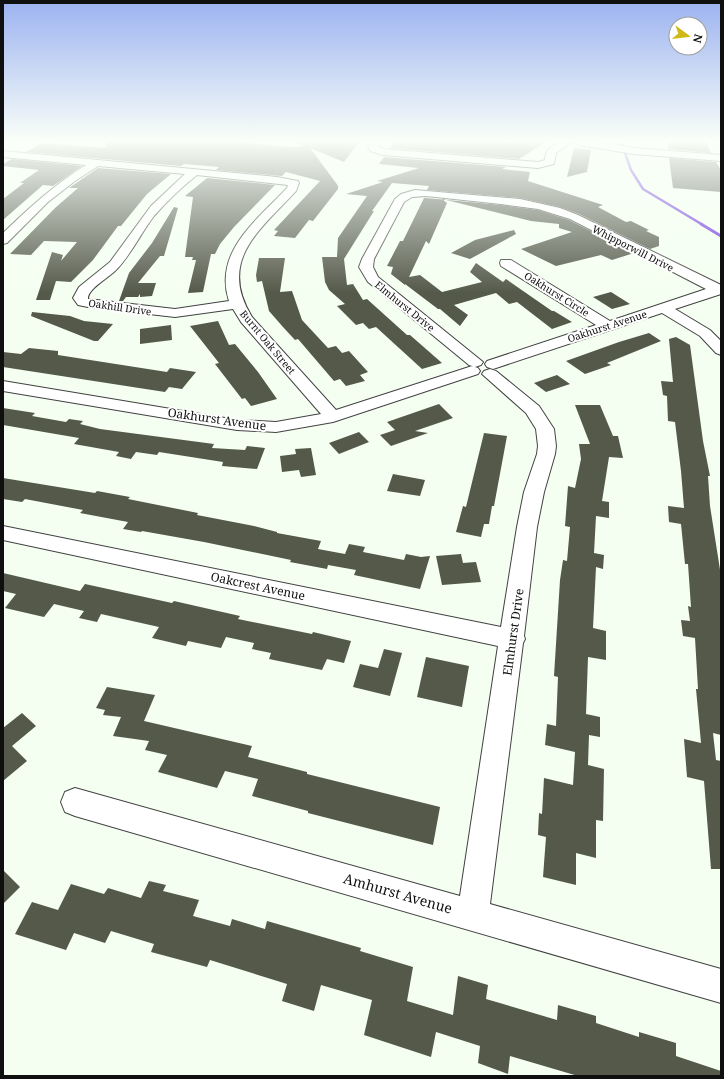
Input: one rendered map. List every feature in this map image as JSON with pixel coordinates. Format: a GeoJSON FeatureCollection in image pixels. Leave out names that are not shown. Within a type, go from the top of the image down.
{"type":"FeatureCollection","features":[{"type":"Feature","properties":{"kind":"street"},"geometry":{"type":"LineString","coordinates":[[3,240],[55,192]]}},
{"type":"Feature","properties":{"kind":"street","name":"Oakhill Drive"},"geometry":{"type":"LineString","coordinates":[[170,192],[158,205],[115,263],[102,276],[84,290],[80,298],[83,302],[88,304],[163,312],[184,312],[237,304]]}},
{"type":"Feature","properties":{"kind":"street","name":"Burnt Oak Street"},"geometry":{"type":"LineString","coordinates":[[289,192],[246,238],[238,250],[233,267],[232,286],[237,304],[246,319],[333,417]]}},
{"type":"Feature","properties":{"kind":"street","name":"Whipporwill Drive"},"geometry":{"type":"LineString","coordinates":[[404,196],[414,193],[426,193],[528,204],[552,209],[574,217],[719,290]]}},
{"type":"Feature","properties":{"kind":"street","name":"Elmhurst Drive"},"geometry":{"type":"LineString","coordinates":[[404,196],[399,201],[368,259],[366,267],[368,272],[383,289],[483,368],[533,410],[545,429],[547,436],[546,454],[534,492],[527,527],[513,639],[473,914]]}},
{"type":"Feature","properties":{"kind":"street","name":"Oakhurst Circle"},"geometry":{"type":"LineString","coordinates":[[506,263],[608,326]]}},
{"type":"Feature","properties":{"kind":"street","name":"Oakhurst Avenue"},"geometry":{"type":"LineString","coordinates":[[3,386],[256,426],[292,426],[333,417],[719,290]]}},
{"type":"Feature","properties":{"kind":"street"},"geometry":{"type":"LineString","coordinates":[[663,308],[705,332],[721,350]]}},
{"type":"Feature","properties":{"kind":"street","name":"Oakcrest Avenue"},"geometry":{"type":"LineString","coordinates":[[3,533],[513,639]]}},
{"type":"Feature","properties":{"kind":"street","name":"Amhurst Avenue"},"geometry":{"type":"LineString","coordinates":[[75,802],[473,914],[721,986]]}},
{"type":"Feature","properties":{"kind":"building"},"geometry":{"type":"Polygon","coordinates":[[[12,192],[35,192],[3,220],[3,199],[12,192]]]}},
{"type":"Feature","properties":{"kind":"building"},"geometry":{"type":"Polygon","coordinates":[[[73,192],[149,192],[121,226],[118,226],[93,260],[71,282],[56,281],[50,300],[36,300],[52,252],[63,255],[61,261],[77,242],[44,241],[31,255],[10,254],[55,208],[73,192]]]}},
{"type":"Feature","properties":{"kind":"building"},"geometry":{"type":"Polygon","coordinates":[[[189,192],[268,192],[234,227],[220,244],[215,254],[211,254],[203,292],[188,293],[196,260],[192,260],[193,257],[185,257],[193,197],[185,196],[189,192]]]}},
{"type":"Feature","properties":{"kind":"building"},"geometry":{"type":"Polygon","coordinates":[[[309,192],[335,192],[313,221],[309,220],[295,238],[274,236],[278,231],[274,230],[309,192]]]}},
{"type":"Feature","properties":{"kind":"building"},"geometry":{"type":"Polygon","coordinates":[[[351,192],[385,192],[372,211],[374,211],[344,259],[347,285],[353,284],[363,300],[367,299],[407,335],[410,335],[442,363],[422,369],[376,327],[369,329],[363,323],[356,325],[337,306],[345,304],[329,290],[325,282],[322,257],[337,257],[338,238],[367,196],[346,194],[351,192]]]}},
{"type":"Feature","properties":{"kind":"building"},"geometry":{"type":"Polygon","coordinates":[[[454,192],[563,192],[603,205],[598,207],[626,222],[631,221],[649,230],[646,231],[659,237],[659,246],[650,249],[579,214],[560,207],[520,198],[454,192]]]}},
{"type":"Feature","properties":{"kind":"building"},"geometry":{"type":"Polygon","coordinates":[[[424,198],[443,200],[447,203],[429,244],[426,241],[409,277],[420,275],[442,292],[482,282],[470,272],[476,263],[503,282],[506,279],[552,311],[572,322],[552,329],[517,302],[509,304],[496,293],[454,305],[468,315],[460,326],[440,309],[391,274],[393,267],[387,266],[400,241],[403,241],[424,198]]]}},
{"type":"Feature","properties":{"kind":"building"},"geometry":{"type":"Polygon","coordinates":[[[445,200],[538,210],[569,220],[634,253],[612,260],[601,255],[556,266],[521,249],[572,232],[559,228],[559,224],[531,221],[445,200]]]}},
{"type":"Feature","properties":{"kind":"building"},"geometry":{"type":"Polygon","coordinates":[[[174,207],[178,208],[164,256],[160,256],[138,283],[156,283],[152,296],[140,297],[140,294],[138,297],[126,297],[123,301],[119,301],[129,273],[152,243],[174,207]]]}},
{"type":"Feature","properties":{"kind":"building"},"geometry":{"type":"Polygon","coordinates":[[[514,230],[516,234],[470,259],[451,253],[475,240],[514,230]]]}},
{"type":"Feature","properties":{"kind":"building"},"geometry":{"type":"Polygon","coordinates":[[[259,258],[285,258],[280,292],[292,291],[302,320],[328,348],[336,346],[342,353],[349,351],[368,372],[360,375],[365,381],[346,386],[340,379],[334,381],[298,339],[295,340],[269,311],[262,281],[257,282],[256,275],[259,258]]]}},
{"type":"Feature","properties":{"kind":"building"},"geometry":{"type":"Polygon","coordinates":[[[611,292],[630,304],[612,309],[593,297],[611,292]]]}},
{"type":"Feature","properties":{"kind":"building"},"geometry":{"type":"Polygon","coordinates":[[[32,312],[70,316],[84,321],[113,324],[98,341],[94,341],[31,316],[32,312]]]}},
{"type":"Feature","properties":{"kind":"building"},"geometry":{"type":"Polygon","coordinates":[[[218,321],[229,345],[235,344],[258,372],[277,399],[251,406],[245,398],[242,399],[215,364],[219,363],[190,326],[218,321]]]}},
{"type":"Feature","properties":{"kind":"building"},"geometry":{"type":"Polygon","coordinates":[[[171,325],[172,340],[140,344],[140,329],[171,325]]]}},
{"type":"Feature","properties":{"kind":"building"},"geometry":{"type":"Polygon","coordinates":[[[649,333],[661,341],[607,363],[611,365],[585,374],[566,361],[619,342],[649,333]]]}},
{"type":"Feature","properties":{"kind":"building"},"geometry":{"type":"Polygon","coordinates":[[[676,337],[690,345],[703,441],[710,476],[708,476],[710,506],[721,576],[721,735],[713,733],[716,760],[721,761],[721,869],[711,869],[704,781],[687,777],[684,739],[701,743],[696,689],[698,689],[695,638],[683,636],[681,620],[690,621],[688,606],[691,607],[688,564],[685,564],[681,524],[669,522],[668,506],[684,508],[681,471],[675,422],[668,421],[667,396],[663,395],[661,381],[673,382],[669,339],[676,337]]]}},
{"type":"Feature","properties":{"kind":"building"},"geometry":{"type":"Polygon","coordinates":[[[29,348],[58,351],[58,355],[167,372],[170,368],[196,372],[182,389],[169,387],[165,392],[3,367],[3,352],[21,354],[29,348]]]}},
{"type":"Feature","properties":{"kind":"building"},"geometry":{"type":"Polygon","coordinates":[[[557,375],[570,384],[546,392],[534,383],[557,375]]]}},
{"type":"Feature","properties":{"kind":"building"},"geometry":{"type":"Polygon","coordinates":[[[439,404],[453,418],[415,431],[428,433],[391,446],[380,435],[395,430],[387,422],[439,404]]]}},
{"type":"Feature","properties":{"kind":"building"},"geometry":{"type":"Polygon","coordinates":[[[575,405],[600,405],[613,436],[618,436],[623,458],[609,457],[602,501],[609,502],[609,518],[596,516],[594,553],[604,555],[603,569],[596,567],[593,628],[606,631],[606,660],[588,657],[586,714],[600,717],[600,737],[589,735],[588,765],[604,769],[603,821],[596,820],[596,858],[576,853],[576,885],[543,877],[546,837],[538,835],[539,813],[542,814],[544,778],[573,785],[575,752],[545,745],[547,724],[556,726],[558,677],[554,676],[560,580],[563,560],[567,561],[570,527],[565,526],[568,486],[575,488],[581,459],[579,444],[590,444],[575,405]]]}},
{"type":"Feature","properties":{"kind":"building"},"geometry":{"type":"Polygon","coordinates":[[[3,408],[35,413],[32,416],[66,422],[69,419],[83,421],[80,424],[100,429],[214,444],[212,448],[245,450],[247,446],[265,448],[257,469],[222,466],[223,462],[159,452],[157,455],[136,452],[131,459],[116,456],[119,452],[74,444],[79,438],[3,425],[3,408]]]}},
{"type":"Feature","properties":{"kind":"building"},"geometry":{"type":"Polygon","coordinates":[[[359,432],[369,442],[339,454],[329,443],[359,432]]]}},
{"type":"Feature","properties":{"kind":"building"},"geometry":{"type":"Polygon","coordinates":[[[484,433],[507,436],[494,506],[492,506],[489,524],[484,524],[481,537],[456,532],[463,506],[466,507],[484,433]]]}},
{"type":"Feature","properties":{"kind":"building"},"geometry":{"type":"Polygon","coordinates":[[[311,448],[316,475],[301,477],[299,470],[282,472],[280,456],[296,454],[295,449],[311,448]]]}},
{"type":"Feature","properties":{"kind":"building"},"geometry":{"type":"Polygon","coordinates":[[[393,474],[425,480],[420,496],[387,491],[393,474]]]}},
{"type":"Feature","properties":{"kind":"building"},"geometry":{"type":"Polygon","coordinates":[[[3,478],[95,493],[97,491],[130,497],[128,499],[198,513],[197,515],[254,526],[277,533],[321,541],[318,549],[345,554],[349,544],[365,547],[363,552],[404,560],[406,554],[421,557],[430,556],[420,589],[354,575],[356,570],[328,565],[327,569],[204,542],[123,529],[128,522],[80,513],[83,510],[25,499],[22,502],[3,499],[3,478]]]}},
{"type":"Feature","properties":{"kind":"building"},"geometry":{"type":"Polygon","coordinates":[[[461,554],[463,563],[476,562],[481,582],[442,585],[436,556],[461,554]]]}},
{"type":"Feature","properties":{"kind":"building"},"geometry":{"type":"Polygon","coordinates":[[[3,573],[80,591],[85,584],[172,603],[174,601],[240,616],[238,619],[312,634],[313,632],[351,641],[344,663],[327,659],[322,670],[269,659],[271,653],[252,649],[254,643],[226,637],[221,648],[188,641],[186,646],[152,638],[159,627],[101,614],[97,622],[79,618],[84,611],[54,604],[44,617],[5,608],[16,594],[3,591],[3,573]]]}},
{"type":"Feature","properties":{"kind":"building"},"geometry":{"type":"Polygon","coordinates":[[[384,649],[402,653],[390,696],[353,687],[360,664],[378,668],[384,649]]]}},
{"type":"Feature","properties":{"kind":"building"},"geometry":{"type":"Polygon","coordinates":[[[426,657],[469,666],[462,707],[417,697],[426,657]]]}},
{"type":"Feature","properties":{"kind":"building"},"geometry":{"type":"Polygon","coordinates":[[[107,687],[155,695],[144,721],[252,746],[248,757],[307,772],[307,774],[440,807],[433,845],[308,813],[308,811],[252,796],[258,779],[225,771],[217,788],[158,772],[167,755],[145,750],[149,741],[113,736],[121,717],[103,715],[105,710],[96,708],[107,687]]]}},
{"type":"Feature","properties":{"kind":"building"},"geometry":{"type":"Polygon","coordinates":[[[22,713],[36,726],[12,746],[27,761],[3,781],[3,728],[22,713]]]}},
{"type":"Feature","properties":{"kind":"building"},"geometry":{"type":"Polygon","coordinates":[[[3,870],[20,887],[3,904],[3,870]]]}},
{"type":"Feature","properties":{"kind":"building"},"geometry":{"type":"Polygon","coordinates":[[[149,881],[166,885],[163,891],[199,900],[193,916],[230,926],[232,919],[265,929],[267,921],[361,948],[360,951],[413,967],[407,1001],[453,1015],[458,976],[488,985],[486,999],[557,1020],[558,1005],[596,1016],[596,1023],[639,1037],[639,1032],[676,1043],[676,1056],[721,1071],[721,1076],[578,1076],[510,1056],[508,1074],[478,1063],[480,1046],[436,1032],[431,1057],[364,1035],[372,1000],[321,985],[314,1011],[282,1001],[287,984],[210,960],[207,967],[151,952],[154,944],[111,931],[105,943],[74,933],[66,950],[15,934],[32,902],[58,910],[71,884],[104,894],[108,888],[141,898],[149,881]]]}},
{"type":"Feature","properties":{"kind":"waterway"},"geometry":{"type":"LineString","coordinates":[[649,192],[703,225]]}},
{"type":"Feature","properties":{"kind":"waterway"},"geometry":{"type":"LineString","coordinates":[[701,224],[721,236]]}}]}
